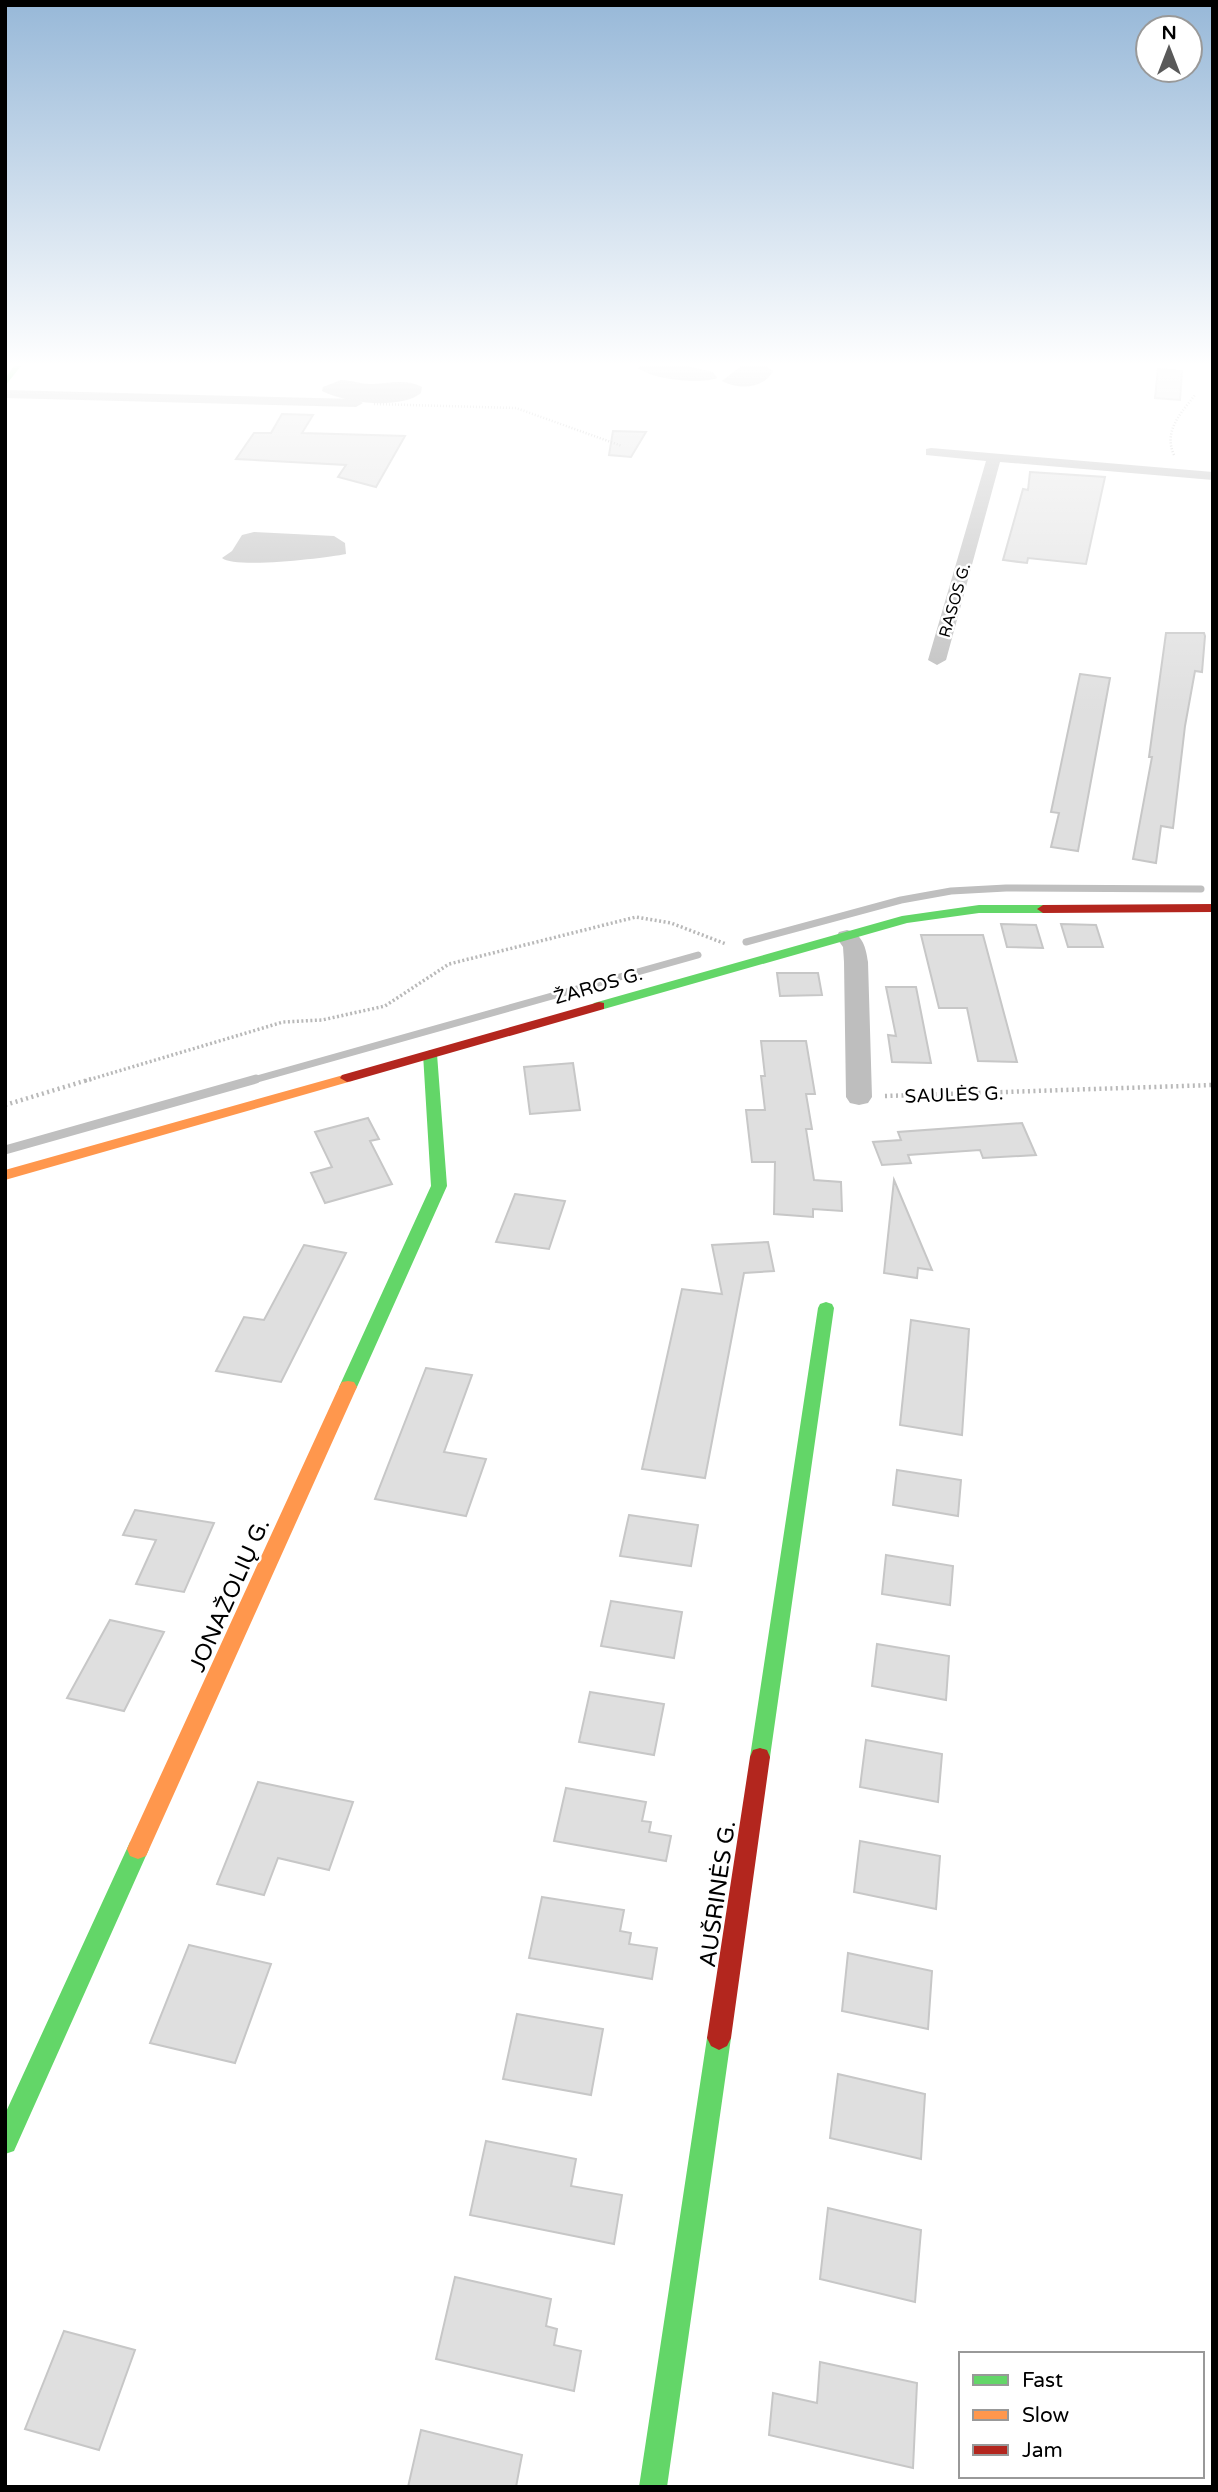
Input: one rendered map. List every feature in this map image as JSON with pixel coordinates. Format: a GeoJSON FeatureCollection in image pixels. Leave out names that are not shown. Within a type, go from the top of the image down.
{"type":"FeatureCollection","features":[{"type":"Feature","properties":{"kind":"street","name":"RASOS G."},"geometry":{"type":"LineString","coordinates":[[937,660],[987,482]]}},
{"type":"Feature","properties":{"kind":"street","name":"ŽAROS G."},"geometry":{"type":"LineString","coordinates":[[5,1175],[906,919],[967,910],[1213,908]]}},
{"type":"Feature","properties":{"kind":"street"},"geometry":{"type":"LineString","coordinates":[[847,937],[854,946],[856,962],[859,1097]]}},
{"type":"Feature","properties":{"kind":"street","name":"JONAŽOLIŲ G."},"geometry":{"type":"LineString","coordinates":[[5,2142],[439,1186],[430,1054]]}},
{"type":"Feature","properties":{"kind":"street","name":"AUŠRINĖS G."},"geometry":{"type":"LineString","coordinates":[[653,2487],[826,1308]]}},
{"type":"Feature","properties":{"kind":"path"},"geometry":{"type":"LineString","coordinates":[[5,1105],[283,1022],[321,1020],[385,1006],[449,964],[636,917],[671,923],[766,960]]}},
{"type":"Feature","properties":{"kind":"path","name":"SAULĖS G."},"geometry":{"type":"LineString","coordinates":[[859,1097],[1213,1085]]}},
{"type":"Feature","properties":{"kind":"shaded area"},"geometry":{"type":"Polygon","coordinates":[[[254,532],[334,536],[345,543],[346,554],[262,563],[244,563],[222,558],[232,551],[242,535],[254,532]]]}},
{"type":"Feature","properties":{"kind":"building"},"geometry":{"type":"Polygon","coordinates":[[[358,482],[379,482],[376,487],[358,482]]]}},
{"type":"Feature","properties":{"kind":"building"},"geometry":{"type":"Polygon","coordinates":[[[1029,482],[1104,482],[1086,564],[1028,558],[1027,563],[1003,560],[1023,489],[1028,490],[1029,482]]]}},
{"type":"Feature","properties":{"kind":"building"},"geometry":{"type":"Polygon","coordinates":[[[1166,633],[1204,633],[1205,636],[1202,672],[1195,671],[1185,726],[1173,828],[1161,826],[1156,863],[1133,859],[1152,757],[1149,757],[1166,633]]]}},
{"type":"Feature","properties":{"kind":"building"},"geometry":{"type":"Polygon","coordinates":[[[1080,674],[1110,678],[1078,851],[1051,847],[1059,813],[1051,812],[1080,674]]]}},
{"type":"Feature","properties":{"kind":"building"},"geometry":{"type":"Polygon","coordinates":[[[1001,924],[1036,925],[1043,948],[1007,947],[1001,924]]]}},
{"type":"Feature","properties":{"kind":"building"},"geometry":{"type":"Polygon","coordinates":[[[1061,924],[1096,925],[1103,947],[1068,947],[1061,924]]]}},
{"type":"Feature","properties":{"kind":"building"},"geometry":{"type":"Polygon","coordinates":[[[921,935],[983,935],[1017,1062],[978,1061],[967,1008],[939,1008],[921,935]]]}},
{"type":"Feature","properties":{"kind":"building"},"geometry":{"type":"Polygon","coordinates":[[[777,973],[818,973],[822,995],[780,996],[777,973]]]}},
{"type":"Feature","properties":{"kind":"building"},"geometry":{"type":"Polygon","coordinates":[[[886,987],[916,987],[931,1063],[892,1062],[888,1035],[896,1036],[886,987]]]}},
{"type":"Feature","properties":{"kind":"building"},"geometry":{"type":"Polygon","coordinates":[[[761,1041],[806,1041],[815,1094],[806,1094],[812,1129],[806,1129],[814,1180],[841,1182],[842,1211],[813,1209],[813,1217],[774,1214],[775,1162],[752,1162],[746,1110],[765,1110],[761,1041]]]}},
{"type":"Feature","properties":{"kind":"building"},"geometry":{"type":"Polygon","coordinates":[[[573,1063],[580,1110],[530,1114],[524,1067],[573,1063]]]}},
{"type":"Feature","properties":{"kind":"building"},"geometry":{"type":"Polygon","coordinates":[[[368,1118],[379,1139],[370,1141],[392,1184],[325,1203],[311,1173],[332,1167],[315,1132],[368,1118]]]}},
{"type":"Feature","properties":{"kind":"building"},"geometry":{"type":"Polygon","coordinates":[[[1022,1123],[1036,1155],[983,1158],[980,1150],[908,1155],[911,1163],[882,1165],[873,1142],[901,1140],[898,1132],[1022,1123]]]}},
{"type":"Feature","properties":{"kind":"building"},"geometry":{"type":"Polygon","coordinates":[[[894,1180],[932,1270],[918,1268],[917,1278],[884,1273],[894,1180]]]}},
{"type":"Feature","properties":{"kind":"building"},"geometry":{"type":"Polygon","coordinates":[[[515,1194],[565,1201],[549,1249],[496,1242],[515,1194]]]}},
{"type":"Feature","properties":{"kind":"building"},"geometry":{"type":"Polygon","coordinates":[[[768,1242],[774,1271],[744,1273],[705,1478],[642,1469],[682,1289],[722,1294],[712,1245],[768,1242]]]}},
{"type":"Feature","properties":{"kind":"building"},"geometry":{"type":"Polygon","coordinates":[[[304,1245],[346,1253],[281,1382],[216,1371],[244,1317],[264,1320],[304,1245]]]}},
{"type":"Feature","properties":{"kind":"building"},"geometry":{"type":"Polygon","coordinates":[[[911,1320],[969,1329],[962,1435],[900,1425],[911,1320]]]}},
{"type":"Feature","properties":{"kind":"building"},"geometry":{"type":"Polygon","coordinates":[[[426,1368],[472,1375],[444,1452],[486,1459],[466,1516],[375,1499],[426,1368]]]}},
{"type":"Feature","properties":{"kind":"building"},"geometry":{"type":"Polygon","coordinates":[[[897,1470],[961,1480],[958,1516],[893,1505],[897,1470]]]}},
{"type":"Feature","properties":{"kind":"building"},"geometry":{"type":"Polygon","coordinates":[[[135,1510],[214,1523],[184,1592],[136,1584],[156,1540],[123,1535],[135,1510]]]}},
{"type":"Feature","properties":{"kind":"building"},"geometry":{"type":"Polygon","coordinates":[[[629,1515],[698,1525],[691,1566],[620,1556],[629,1515]]]}},
{"type":"Feature","properties":{"kind":"building"},"geometry":{"type":"Polygon","coordinates":[[[886,1555],[953,1566],[950,1605],[882,1594],[886,1555]]]}},
{"type":"Feature","properties":{"kind":"building"},"geometry":{"type":"Polygon","coordinates":[[[611,1601],[682,1612],[674,1658],[601,1646],[611,1601]]]}},
{"type":"Feature","properties":{"kind":"building"},"geometry":{"type":"Polygon","coordinates":[[[110,1620],[164,1632],[124,1711],[67,1698],[110,1620]]]}},
{"type":"Feature","properties":{"kind":"building"},"geometry":{"type":"Polygon","coordinates":[[[877,1644],[949,1656],[946,1700],[872,1686],[877,1644]]]}},
{"type":"Feature","properties":{"kind":"building"},"geometry":{"type":"Polygon","coordinates":[[[590,1692],[664,1704],[654,1755],[579,1742],[590,1692]]]}},
{"type":"Feature","properties":{"kind":"building"},"geometry":{"type":"Polygon","coordinates":[[[866,1740],[942,1754],[938,1802],[860,1787],[866,1740]]]}},
{"type":"Feature","properties":{"kind":"building"},"geometry":{"type":"Polygon","coordinates":[[[258,1782],[353,1802],[329,1870],[278,1858],[264,1895],[217,1884],[258,1782]]]}},
{"type":"Feature","properties":{"kind":"building"},"geometry":{"type":"Polygon","coordinates":[[[566,1788],[646,1802],[642,1821],[651,1822],[649,1832],[671,1836],[666,1861],[554,1841],[566,1788]]]}},
{"type":"Feature","properties":{"kind":"building"},"geometry":{"type":"Polygon","coordinates":[[[860,1841],[940,1856],[936,1909],[854,1892],[860,1841]]]}},
{"type":"Feature","properties":{"kind":"building"},"geometry":{"type":"Polygon","coordinates":[[[542,1897],[624,1910],[620,1931],[631,1933],[629,1944],[657,1948],[652,1979],[529,1958],[542,1897]]]}},
{"type":"Feature","properties":{"kind":"building"},"geometry":{"type":"Polygon","coordinates":[[[189,1945],[271,1964],[235,2063],[150,2043],[189,1945]]]}},
{"type":"Feature","properties":{"kind":"building"},"geometry":{"type":"Polygon","coordinates":[[[848,1953],[932,1971],[928,2029],[842,2011],[848,1953]]]}},
{"type":"Feature","properties":{"kind":"building"},"geometry":{"type":"Polygon","coordinates":[[[517,2014],[603,2029],[591,2095],[503,2079],[517,2014]]]}},
{"type":"Feature","properties":{"kind":"building"},"geometry":{"type":"Polygon","coordinates":[[[838,2074],[925,2094],[921,2159],[830,2138],[838,2074]]]}},
{"type":"Feature","properties":{"kind":"building"},"geometry":{"type":"Polygon","coordinates":[[[486,2141],[576,2159],[571,2186],[622,2195],[614,2244],[470,2215],[486,2141]]]}},
{"type":"Feature","properties":{"kind":"building"},"geometry":{"type":"Polygon","coordinates":[[[828,2208],[921,2230],[915,2302],[820,2279],[828,2208]]]}},
{"type":"Feature","properties":{"kind":"building"},"geometry":{"type":"Polygon","coordinates":[[[455,2277],[551,2299],[546,2326],[557,2329],[554,2345],[581,2351],[574,2391],[436,2359],[455,2277]]]}},
{"type":"Feature","properties":{"kind":"building"},"geometry":{"type":"Polygon","coordinates":[[[64,2331],[135,2350],[99,2450],[25,2429],[64,2331]]]}},
{"type":"Feature","properties":{"kind":"building"},"geometry":{"type":"Polygon","coordinates":[[[820,2362],[917,2383],[913,2468],[769,2435],[773,2393],[817,2403],[820,2362]]]}},
{"type":"Feature","properties":{"kind":"building"},"geometry":{"type":"Polygon","coordinates":[[[421,2430],[522,2455],[516,2487],[408,2487],[421,2430]]]}},
{"type":"Feature","properties":{"kind":"waterway"},"geometry":{"type":"LineString","coordinates":[[746,942],[901,900],[951,891],[1006,888],[1201,889]]}},
{"type":"Feature","properties":{"kind":"waterway"},"geometry":{"type":"LineString","coordinates":[[250,1081],[698,955]]}},
{"type":"Feature","properties":{"kind":"waterway"},"geometry":{"type":"LineString","coordinates":[[5,1150],[256,1079]]}},
{"type":"Feature","properties":{"kind":"traffic: fast"},"geometry":{"type":"LineString","coordinates":[[599,1006],[906,919],[979,909],[1043,909]]}},
{"type":"Feature","properties":{"kind":"traffic: fast"},"geometry":{"type":"LineString","coordinates":[[348,1387],[439,1186],[430,1054]]}},
{"type":"Feature","properties":{"kind":"traffic: fast"},"geometry":{"type":"LineString","coordinates":[[760,1757],[826,1308]]}},
{"type":"Feature","properties":{"kind":"traffic: fast"},"geometry":{"type":"LineString","coordinates":[[5,2142],[138,1849]]}},
{"type":"Feature","properties":{"kind":"traffic: fast"},"geometry":{"type":"LineString","coordinates":[[653,2487],[719,2038]]}},
{"type":"Feature","properties":{"kind":"traffic: slow"},"geometry":{"type":"LineString","coordinates":[[5,1175],[347,1078]]}},
{"type":"Feature","properties":{"kind":"traffic: slow"},"geometry":{"type":"LineString","coordinates":[[138,1849],[348,1387]]}},
{"type":"Feature","properties":{"kind":"traffic: jam"},"geometry":{"type":"LineString","coordinates":[[1043,909],[1213,908]]}},
{"type":"Feature","properties":{"kind":"traffic: jam"},"geometry":{"type":"LineString","coordinates":[[347,1078],[599,1006]]}},
{"type":"Feature","properties":{"kind":"traffic: jam"},"geometry":{"type":"LineString","coordinates":[[719,2038],[760,1757]]}}]}
